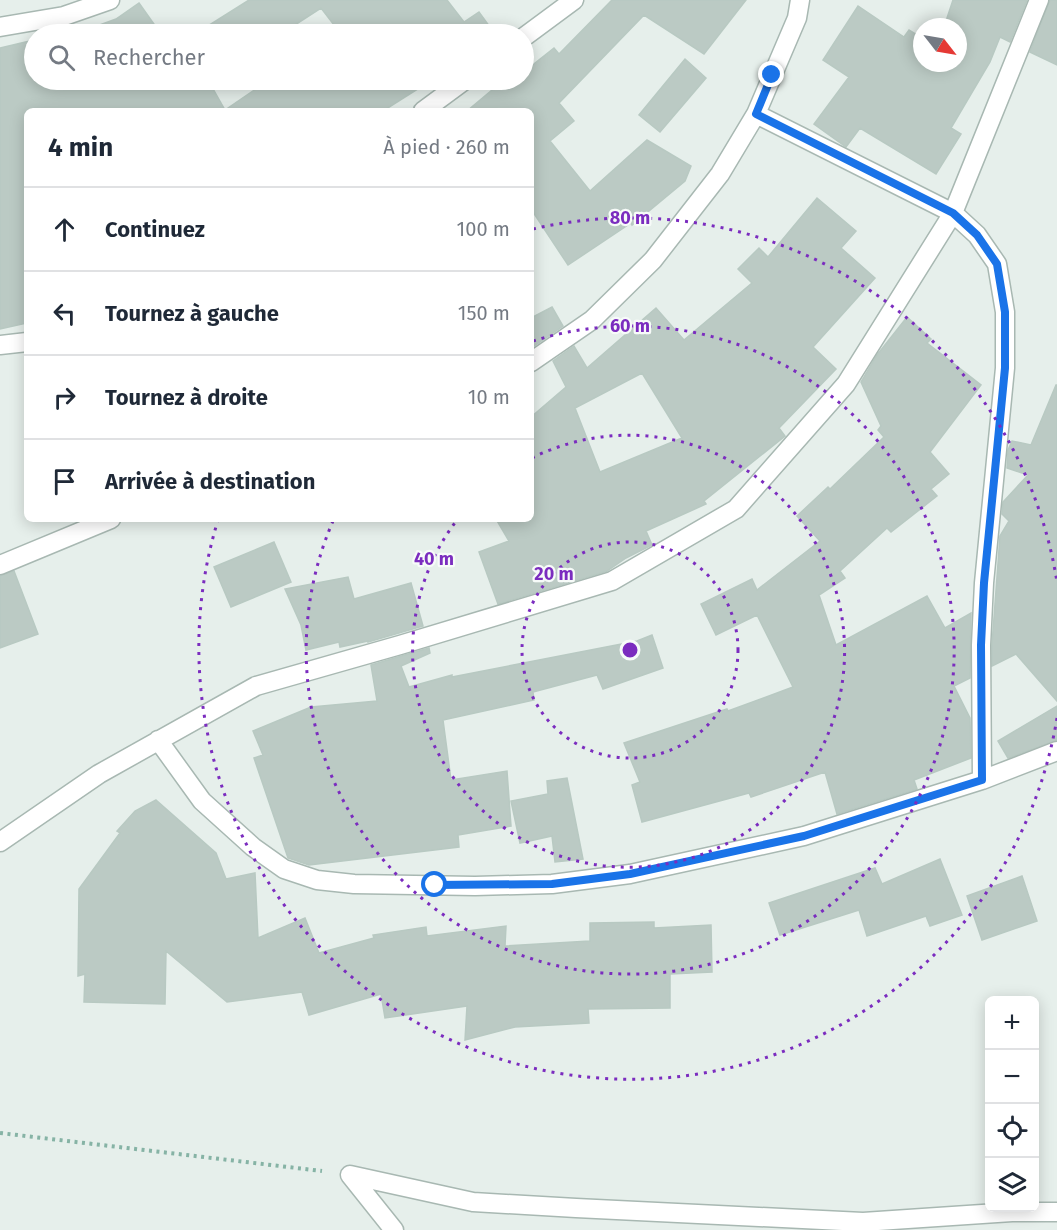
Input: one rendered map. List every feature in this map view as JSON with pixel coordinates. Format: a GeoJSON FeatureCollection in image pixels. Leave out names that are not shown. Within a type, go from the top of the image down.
{"type":"FeatureCollection","features":[{"type":"Feature","properties":{"kind":"street"},"geometry":{"type":"LineString","coordinates":[[0,27],[64,16],[110,0]]}},
{"type":"Feature","properties":{"kind":"street"},"geometry":{"type":"LineString","coordinates":[[534,30],[574,0]]}},
{"type":"Feature","properties":{"kind":"street"},"geometry":{"type":"LineString","coordinates":[[534,360],[592,320],[653,260],[720,174],[756,114],[797,18],[800,0]]}},
{"type":"Feature","properties":{"kind":"street"},"geometry":{"type":"LineString","coordinates":[[0,842],[99,774],[256,686],[612,581],[736,509],[846,384],[953,213],[1039,0]]}},
{"type":"Feature","properties":{"kind":"street"},"geometry":{"type":"LineString","coordinates":[[427,108],[451,90]]}},
{"type":"Feature","properties":{"kind":"street"},"geometry":{"type":"LineString","coordinates":[[756,114],[953,213],[977,235],[997,264],[1005,312],[1005,368],[984,583],[981,645],[982,780]]}},
{"type":"Feature","properties":{"kind":"street"},"geometry":{"type":"LineString","coordinates":[[0,345],[24,342]]}},
{"type":"Feature","properties":{"kind":"street"},"geometry":{"type":"LineString","coordinates":[[0,565],[104,522]]}},
{"type":"Feature","properties":{"kind":"street"},"geometry":{"type":"LineString","coordinates":[[158,740],[202,801],[253,847],[284,869],[317,880],[354,884],[475,886],[552,884],[630,874],[804,836],[982,780],[1057,751]]}},
{"type":"Feature","properties":{"kind":"street"},"geometry":{"type":"LineString","coordinates":[[350,1174],[473,1202],[866,1226],[1012,1212],[1057,1212]]}},
{"type":"Feature","properties":{"kind":"street"},"geometry":{"type":"LineString","coordinates":[[350,1174],[394,1230]]}},
{"type":"Feature","properties":{"kind":"path"},"geometry":{"type":"LineString","coordinates":[[0,1133],[350,1174]]}},
{"type":"Feature","properties":{"kind":"building"},"geometry":{"type":"Polygon","coordinates":[[[249,0],[447,0],[464,22],[479,12],[488,24],[333,24],[321,8],[296,24],[211,24],[249,0]]]}},
{"type":"Feature","properties":{"kind":"building"},"geometry":{"type":"Polygon","coordinates":[[[612,0],[746,0],[704,54],[644,15],[559,103],[574,121],[550,141],[590,191],[647,140],[691,166],[685,181],[632,225],[631,223],[568,265],[534,214],[534,108],[471,108],[492,90],[534,90],[534,64],[554,48],[559,54],[612,0]]]}},
{"type":"Feature","properties":{"kind":"building"},"geometry":{"type":"Polygon","coordinates":[[[953,0],[1027,0],[1010,42],[1000,37],[990,62],[951,128],[961,134],[936,174],[860,128],[846,147],[814,124],[849,77],[823,60],[858,6],[904,37],[909,30],[913,32],[913,72],[967,72],[967,18],[947,18],[953,0]]]}},
{"type":"Feature","properties":{"kind":"building"},"geometry":{"type":"Polygon","coordinates":[[[1050,0],[1057,0],[1057,65],[1030,52],[1050,0]]]}},
{"type":"Feature","properties":{"kind":"building"},"geometry":{"type":"Polygon","coordinates":[[[139,3],[154,24],[102,24],[116,19],[139,3]]]}},
{"type":"Feature","properties":{"kind":"building"},"geometry":{"type":"Polygon","coordinates":[[[24,42],[24,90],[214,90],[224,108],[24,108],[24,324],[0,329],[0,48],[24,42]]]}},
{"type":"Feature","properties":{"kind":"building"},"geometry":{"type":"Polygon","coordinates":[[[685,59],[706,78],[660,132],[639,115],[685,59]]]}},
{"type":"Feature","properties":{"kind":"building"},"geometry":{"type":"Polygon","coordinates":[[[254,90],[416,90],[388,108],[228,108],[254,90]]]}},
{"type":"Feature","properties":{"kind":"building"},"geometry":{"type":"Polygon","coordinates":[[[817,198],[856,231],[841,248],[875,278],[813,347],[836,369],[779,428],[785,436],[704,501],[706,504],[646,531],[652,545],[607,571],[498,604],[479,552],[509,541],[498,522],[534,522],[534,414],[566,387],[553,361],[574,346],[587,368],[656,308],[684,340],[752,283],[738,269],[759,248],[768,257],[817,198]],[[642,373],[575,408],[600,472],[682,438],[642,373]]]}},
{"type":"Feature","properties":{"kind":"building"},"geometry":{"type":"Polygon","coordinates":[[[552,307],[563,326],[534,346],[534,316],[552,307]]]}},
{"type":"Feature","properties":{"kind":"building"},"geometry":{"type":"Polygon","coordinates":[[[907,317],[931,339],[927,343],[981,385],[930,452],[949,474],[931,489],[937,496],[891,532],[887,528],[840,571],[845,578],[819,595],[836,645],[927,596],[945,628],[971,613],[970,678],[954,686],[970,718],[971,758],[914,780],[917,789],[837,814],[825,772],[751,797],[749,793],[642,822],[632,785],[640,782],[624,743],[727,709],[728,711],[793,687],[757,615],[716,635],[701,604],[752,579],[757,590],[820,541],[797,516],[828,487],[830,489],[884,437],[878,430],[881,426],[861,382],[877,355],[907,317]]]}},
{"type":"Feature","properties":{"kind":"building"},"geometry":{"type":"Polygon","coordinates":[[[1056,385],[1057,701],[1016,654],[992,666],[1000,536],[1009,521],[1002,514],[1003,502],[1028,475],[1007,468],[1008,450],[1012,441],[1031,445],[1056,385]]]}},
{"type":"Feature","properties":{"kind":"building"},"geometry":{"type":"Polygon","coordinates":[[[274,542],[291,582],[231,607],[214,567],[274,542]]]}},
{"type":"Feature","properties":{"kind":"building"},"geometry":{"type":"Polygon","coordinates":[[[14,571],[38,634],[0,648],[0,576],[14,571]]]}},
{"type":"Feature","properties":{"kind":"building"},"geometry":{"type":"Polygon","coordinates":[[[348,577],[354,599],[411,583],[423,626],[368,642],[340,647],[339,642],[306,650],[301,625],[285,589],[348,577]]]}},
{"type":"Feature","properties":{"kind":"building"},"geometry":{"type":"Polygon","coordinates":[[[652,635],[663,668],[603,689],[597,675],[533,692],[534,700],[443,720],[451,780],[507,771],[511,826],[458,835],[459,847],[309,865],[288,858],[254,758],[263,755],[253,731],[311,707],[377,701],[371,665],[429,648],[430,653],[401,666],[409,687],[452,675],[452,677],[637,641],[652,635]]]}},
{"type":"Feature","properties":{"kind":"building"},"geometry":{"type":"Polygon","coordinates":[[[1057,706],[1057,740],[1008,758],[998,741],[1057,706]]]}},
{"type":"Feature","properties":{"kind":"building"},"geometry":{"type":"Polygon","coordinates":[[[567,778],[583,859],[555,862],[552,836],[520,843],[511,801],[548,794],[547,781],[567,778]]]}},
{"type":"Feature","properties":{"kind":"building"},"geometry":{"type":"Polygon","coordinates":[[[156,800],[216,853],[226,879],[255,873],[258,938],[305,918],[319,953],[374,938],[373,935],[426,927],[427,936],[506,926],[505,946],[590,941],[590,923],[654,922],[654,928],[711,925],[712,972],[670,974],[670,1008],[588,1009],[589,1023],[515,1027],[465,1040],[467,1006],[385,1018],[381,994],[309,1015],[302,992],[227,1002],[166,951],[165,1004],[84,1002],[85,974],[78,976],[79,889],[120,833],[117,831],[135,811],[156,800]]]}},
{"type":"Feature","properties":{"kind":"building"},"geometry":{"type":"Polygon","coordinates":[[[940,859],[962,915],[930,926],[926,916],[867,936],[859,910],[780,935],[769,903],[875,868],[882,884],[940,859]]]}},
{"type":"Feature","properties":{"kind":"building"},"geometry":{"type":"Polygon","coordinates":[[[1022,876],[1037,921],[982,940],[967,896],[1022,876]]]}},
{"type":"Feature","properties":{"kind":"route"},"geometry":{"type":"LineString","coordinates":[[435,885],[552,884],[630,874],[804,836],[982,780],[981,645],[984,583],[1005,368],[1005,312],[997,264],[977,235],[953,213],[756,114],[772,75]]}}]}
